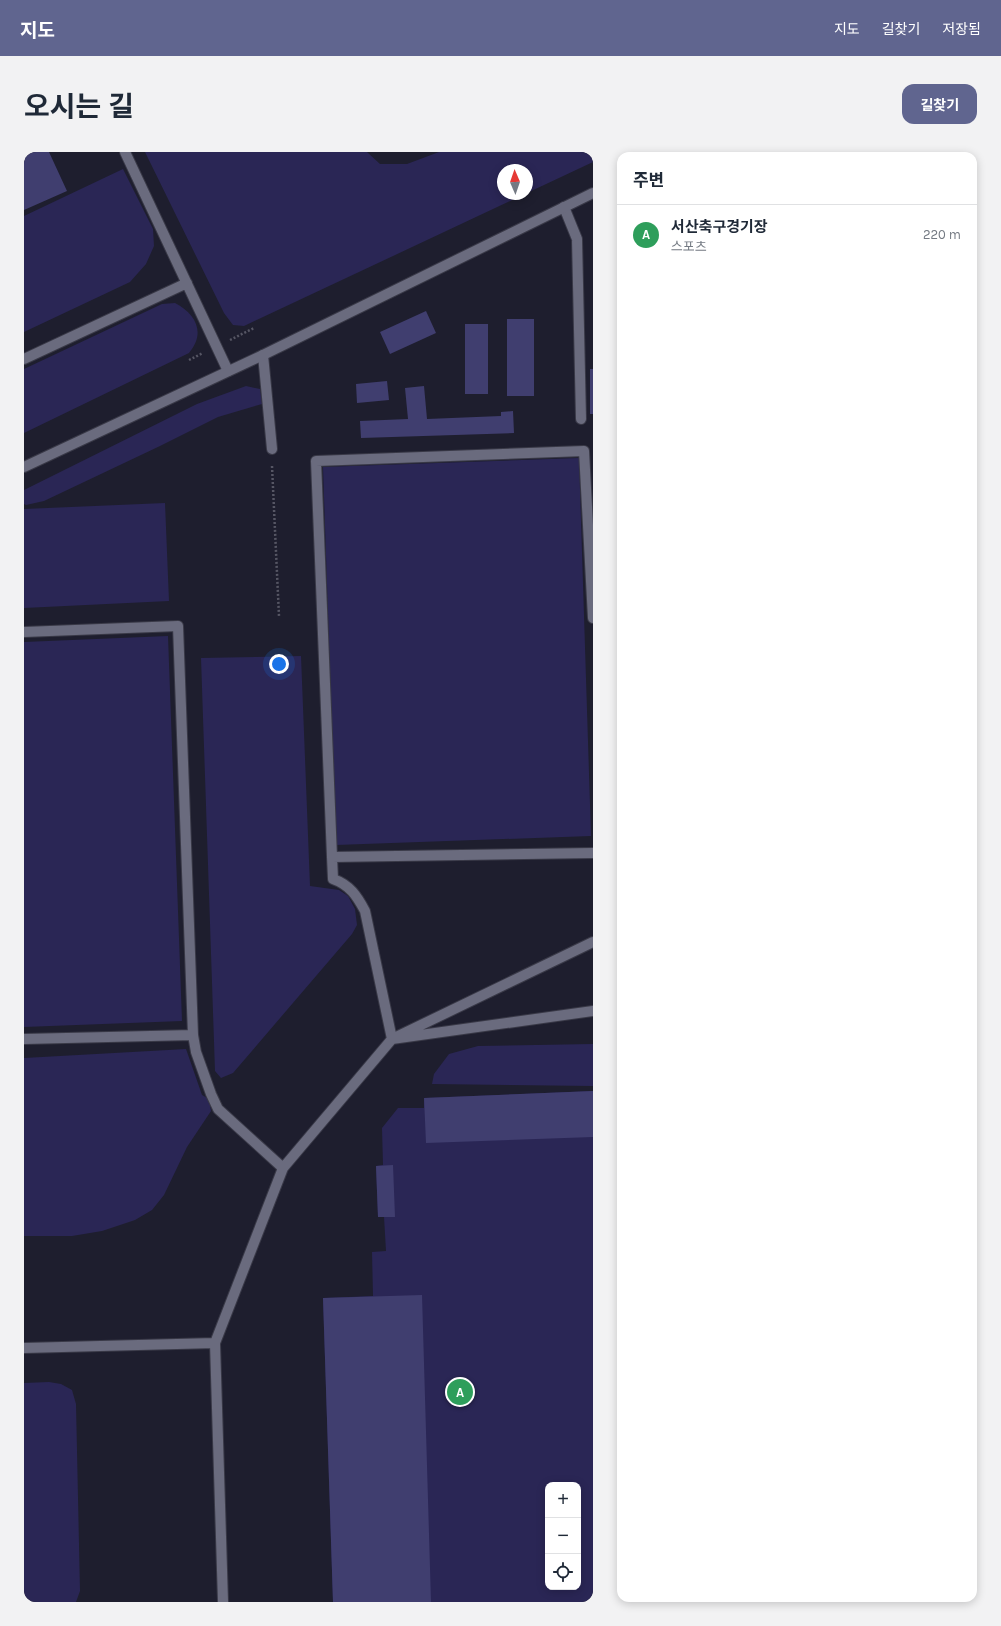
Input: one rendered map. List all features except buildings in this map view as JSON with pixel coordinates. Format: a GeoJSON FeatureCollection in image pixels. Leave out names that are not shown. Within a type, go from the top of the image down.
{"type":"FeatureCollection","features":[{"type":"Feature","properties":{"kind":"street"},"geometry":{"type":"LineString","coordinates":[[125,152],[228,371]]}},
{"type":"Feature","properties":{"kind":"street"},"geometry":{"type":"LineString","coordinates":[[24,467],[263,355],[593,193]]}},
{"type":"Feature","properties":{"kind":"street"},"geometry":{"type":"LineString","coordinates":[[564,207],[578,239],[581,419]]}},
{"type":"Feature","properties":{"kind":"street"},"geometry":{"type":"LineString","coordinates":[[24,359],[187,283]]}},
{"type":"Feature","properties":{"kind":"street"},"geometry":{"type":"LineString","coordinates":[[263,355],[272,449]]}},
{"type":"Feature","properties":{"kind":"street"},"geometry":{"type":"LineString","coordinates":[[392,1039],[365,911],[356,894],[344,883],[333,879],[316,461],[584,451],[593,618]]}},
{"type":"Feature","properties":{"kind":"street"},"geometry":{"type":"LineString","coordinates":[[24,632],[178,626],[193,1034],[196,1052],[218,1109],[283,1168]]}},
{"type":"Feature","properties":{"kind":"street"},"geometry":{"type":"LineString","coordinates":[[332,857],[593,853]]}},
{"type":"Feature","properties":{"kind":"street"},"geometry":{"type":"LineString","coordinates":[[223,1602],[215,1342],[283,1168],[392,1039],[593,942]]}},
{"type":"Feature","properties":{"kind":"street"},"geometry":{"type":"LineString","coordinates":[[392,1039],[593,1011]]}},
{"type":"Feature","properties":{"kind":"street"},"geometry":{"type":"LineString","coordinates":[[24,1039],[193,1034]]}},
{"type":"Feature","properties":{"kind":"street"},"geometry":{"type":"LineString","coordinates":[[24,1348],[215,1342]]}},
{"type":"Feature","properties":{"kind":"path"},"geometry":{"type":"LineString","coordinates":[[272,449],[279,616]]}},
{"type":"Feature","properties":{"kind":"shaded area"},"geometry":{"type":"Polygon","coordinates":[[[145,152],[367,152],[380,164],[407,164],[439,152],[593,152],[593,162],[533,190],[533,164],[497,164],[497,200],[512,200],[244,326],[233,325],[224,313],[145,152]]]}},
{"type":"Feature","properties":{"kind":"shaded area"},"geometry":{"type":"Polygon","coordinates":[[[123,169],[153,229],[154,246],[146,264],[130,282],[24,332],[24,216],[123,169]]]}},
{"type":"Feature","properties":{"kind":"shaded area"},"geometry":{"type":"Polygon","coordinates":[[[175,303],[182,307],[193,318],[198,331],[194,346],[189,353],[24,433],[24,369],[162,304],[175,303]]]}},
{"type":"Feature","properties":{"kind":"shaded area"},"geometry":{"type":"Polygon","coordinates":[[[246,386],[260,389],[262,404],[218,417],[44,501],[26,505],[24,504],[24,490],[197,404],[246,386]]]}},
{"type":"Feature","properties":{"kind":"shaded area"},"geometry":{"type":"Polygon","coordinates":[[[579,458],[591,836],[336,845],[323,467],[579,458]]]}},
{"type":"Feature","properties":{"kind":"shaded area"},"geometry":{"type":"Polygon","coordinates":[[[165,503],[169,601],[24,608],[24,509],[165,503]]]}},
{"type":"Feature","properties":{"kind":"shaded area"},"geometry":{"type":"Polygon","coordinates":[[[168,636],[182,1021],[24,1027],[24,642],[168,636]]]}},
{"type":"Feature","properties":{"kind":"shaded area"},"geometry":{"type":"Polygon","coordinates":[[[301,656],[310,886],[339,890],[348,896],[355,909],[357,925],[352,934],[233,1073],[221,1078],[215,1071],[201,658],[301,656]]]}},
{"type":"Feature","properties":{"kind":"shaded area"},"geometry":{"type":"Polygon","coordinates":[[[593,1044],[593,1086],[432,1084],[434,1074],[449,1054],[478,1046],[593,1044]]]}},
{"type":"Feature","properties":{"kind":"shaded area"},"geometry":{"type":"Polygon","coordinates":[[[186,1049],[202,1095],[209,1099],[211,1111],[187,1147],[164,1195],[152,1210],[135,1220],[102,1231],[72,1236],[24,1236],[24,1058],[186,1049]]]}},
{"type":"Feature","properties":{"kind":"shaded area"},"geometry":{"type":"Polygon","coordinates":[[[593,1091],[593,1602],[333,1602],[323,1298],[373,1296],[372,1252],[386,1251],[384,1217],[378,1217],[376,1166],[383,1165],[382,1128],[398,1108],[424,1108],[424,1098],[593,1091]]]}},
{"type":"Feature","properties":{"kind":"shaded area"},"geometry":{"type":"Polygon","coordinates":[[[49,1382],[61,1384],[72,1390],[76,1404],[80,1591],[76,1602],[24,1602],[24,1383],[49,1382]]]}},
{"type":"Feature","properties":{"kind":"place","name":"서산축구경기장"},"geometry":{"type":"Point","coordinates":[460,1392]}}]}
